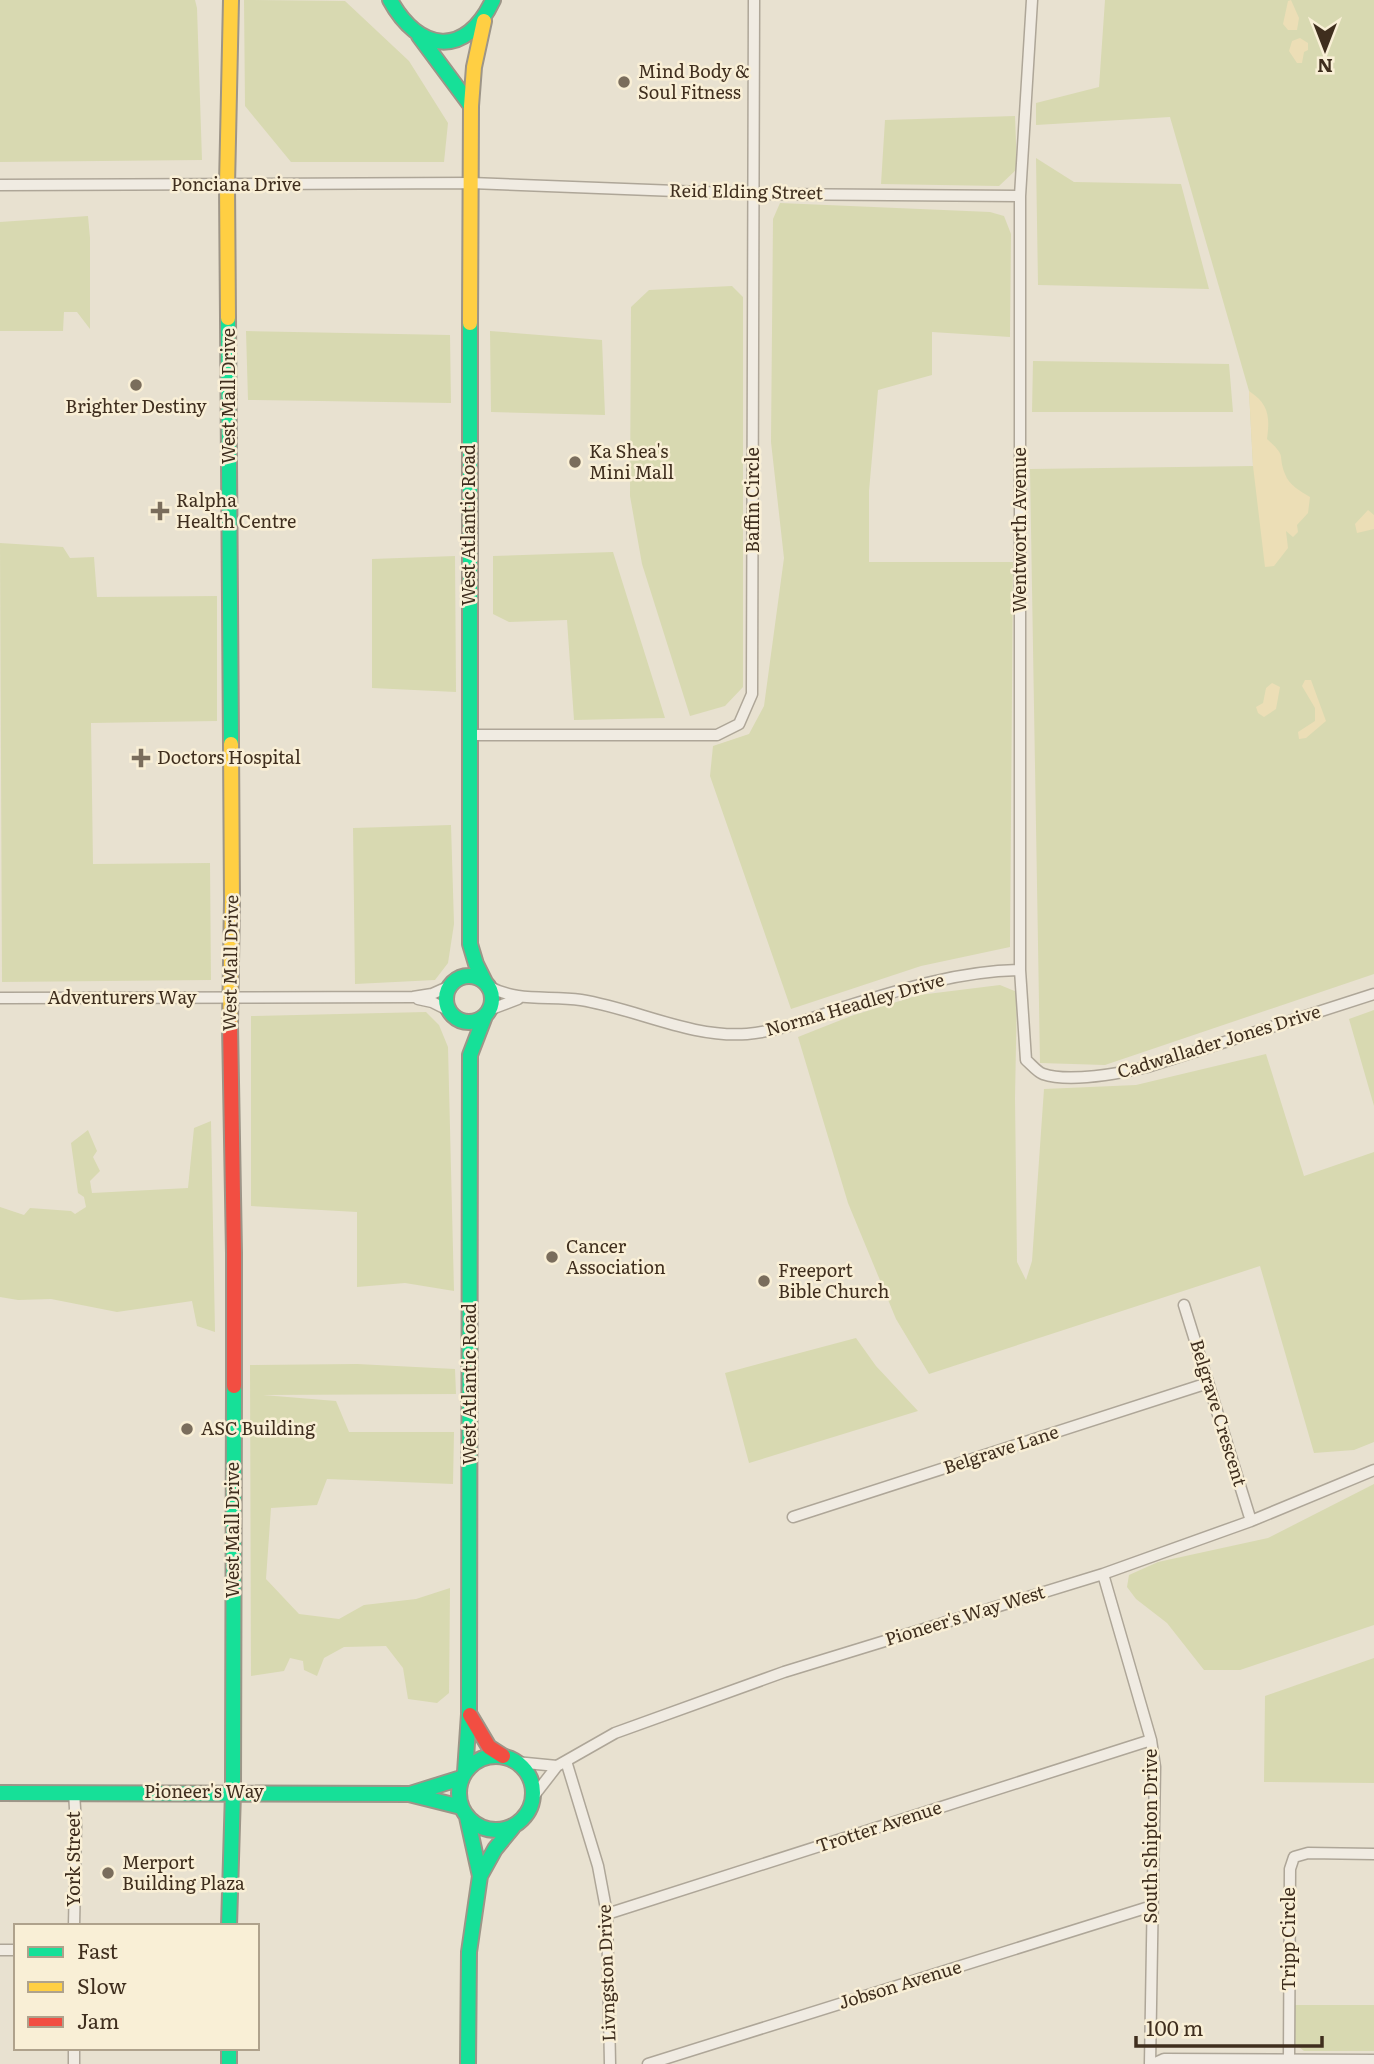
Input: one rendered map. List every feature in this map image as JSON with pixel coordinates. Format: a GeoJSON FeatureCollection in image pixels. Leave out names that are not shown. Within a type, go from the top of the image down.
{"type":"FeatureCollection","features":[{"type":"Feature","properties":{"kind":"main road","name":"West Mall Drive"},"geometry":{"type":"LineString","coordinates":[[229,1924],[233,1792],[234,1253],[229,999],[232,887],[227,185],[231,0]]}},
{"type":"Feature","properties":{"kind":"main road"},"geometry":{"type":"LineString","coordinates":[[383,0],[406,27],[419,36],[471,106]]}},
{"type":"Feature","properties":{"kind":"main road"},"geometry":{"type":"LineString","coordinates":[[390,0],[396,15]]}},
{"type":"Feature","properties":{"kind":"main road","name":"West Atlantic Road"},"geometry":{"type":"LineString","coordinates":[[470,1055],[492,998],[470,944],[469,735],[471,106],[474,67],[484,21],[493,0]]}},
{"type":"Feature","properties":{"kind":"main road"},"geometry":{"type":"LineString","coordinates":[[419,36],[439,41],[461,38],[473,32],[484,21]]}},
{"type":"Feature","properties":{"kind":"main road","name":"West Atlantic Road"},"geometry":{"type":"LineString","coordinates":[[463,1775],[469,1714],[470,1055],[463,1034],[446,1001],[464,964],[470,944]]}},
{"type":"Feature","properties":{"kind":"main road"},"geometry":{"type":"LineString","coordinates":[[452,984],[469,976],[486,984]]}},
{"type":"Feature","properties":{"kind":"main road"},"geometry":{"type":"LineString","coordinates":[[451,1013],[458,1019],[472,1022],[487,1013]]}},
{"type":"Feature","properties":{"kind":"main road"},"geometry":{"type":"LineString","coordinates":[[464,1812],[477,1826],[488,1830],[501,1830],[523,1819],[530,1809],[533,1797],[532,1783],[526,1771],[489,1747],[469,1714]]}},
{"type":"Feature","properties":{"kind":"main road"},"geometry":{"type":"LineString","coordinates":[[480,1876],[458,1792],[463,1775],[475,1762],[489,1756],[510,1759]]}},
{"type":"Feature","properties":{"kind":"main road","name":"Pioneer's Way"},"geometry":{"type":"LineString","coordinates":[[409,1794],[463,1775]]}},
{"type":"Feature","properties":{"kind":"main road","name":"Pioneer's Way"},"geometry":{"type":"LineString","coordinates":[[0,1793],[409,1794],[464,1812]]}},
{"type":"Feature","properties":{"kind":"main road"},"geometry":{"type":"LineString","coordinates":[[468,2064],[469,1952],[480,1876],[495,1849],[513,1826]]}},
{"type":"Feature","properties":{"kind":"street","name":"Baffin Circle"},"geometry":{"type":"LineString","coordinates":[[469,735],[718,735],[739,724],[752,694],[754,0]]}},
{"type":"Feature","properties":{"kind":"street","name":"Wentworth Avenue"},"geometry":{"type":"LineString","coordinates":[[1026,1060],[1020,971],[1020,196],[1032,0]]}},
{"type":"Feature","properties":{"kind":"street","name":"Ponciana Drive"},"geometry":{"type":"LineString","coordinates":[[0,185],[471,183]]}},
{"type":"Feature","properties":{"kind":"street","name":"Reid Elding Street"},"geometry":{"type":"LineString","coordinates":[[471,183],[754,194],[1020,196]]}},
{"type":"Feature","properties":{"kind":"street","name":"Norma Headley Drive"},"geometry":{"type":"LineString","coordinates":[[486,984],[506,994],[580,1000],[716,1034],[746,1034],[776,1030],[910,986],[989,971],[1020,971]]}},
{"type":"Feature","properties":{"kind":"street","name":"Adventurers Way"},"geometry":{"type":"LineString","coordinates":[[0,998],[413,998],[432,994],[452,984]]}},
{"type":"Feature","properties":{"kind":"street","name":"Cadwallader Jones Drive"},"geometry":{"type":"LineString","coordinates":[[1026,1060],[1041,1074],[1111,1075],[1147,1067],[1374,994]]}},
{"type":"Feature","properties":{"kind":"street","name":"Norma Headley Drive"},"geometry":{"type":"LineString","coordinates":[[487,1013],[506,1002],[525,997]]}},
{"type":"Feature","properties":{"kind":"street","name":"Adventurers Way"},"geometry":{"type":"LineString","coordinates":[[413,998],[432,1002],[451,1013]]}},
{"type":"Feature","properties":{"kind":"street","name":"Belgrave Crescent"},"geometry":{"type":"LineString","coordinates":[[1184,1305],[1251,1521]]}},
{"type":"Feature","properties":{"kind":"street","name":"Belgrave Lane"},"geometry":{"type":"LineString","coordinates":[[793,1517],[1208,1382]]}},
{"type":"Feature","properties":{"kind":"street","name":"Pioneer's Way West"},"geometry":{"type":"LineString","coordinates":[[533,1797],[562,1763],[615,1733],[784,1672],[1103,1574],[1251,1521],[1374,1470]]}},
{"type":"Feature","properties":{"kind":"street","name":"South Shipton Drive"},"geometry":{"type":"LineString","coordinates":[[1103,1574],[1151,1740],[1154,1767],[1152,2064]]}},
{"type":"Feature","properties":{"kind":"street","name":"Trotter Avenue"},"geometry":{"type":"LineString","coordinates":[[607,1914],[1151,1740]]}},
{"type":"Feature","properties":{"kind":"street"},"geometry":{"type":"LineString","coordinates":[[510,1759],[562,1763]]}},
{"type":"Feature","properties":{"kind":"street","name":"Livngston Drive"},"geometry":{"type":"LineString","coordinates":[[562,1763],[598,1866],[607,1914],[610,2064]]}},
{"type":"Feature","properties":{"kind":"street","name":"York Street"},"geometry":{"type":"LineString","coordinates":[[74,1792],[74,1924]]}},
{"type":"Feature","properties":{"kind":"street","name":"Tripp Circle"},"geometry":{"type":"LineString","coordinates":[[1289,2059],[1290,1869],[1294,1857],[1308,1853],[1374,1854]]}},
{"type":"Feature","properties":{"kind":"street","name":"Jobson Avenue"},"geometry":{"type":"LineString","coordinates":[[648,2064],[1152,1906]]}},
{"type":"Feature","properties":{"kind":"street"},"geometry":{"type":"LineString","coordinates":[[1152,2064],[1164,2059],[1374,2060]]}},
{"type":"Feature","properties":{"kind":"green space"},"geometry":{"type":"Polygon","coordinates":[[[0,0],[195,0],[202,160],[0,162],[0,0]]]}},
{"type":"Feature","properties":{"kind":"green space"},"geometry":{"type":"Polygon","coordinates":[[[244,0],[345,1],[409,61],[448,123],[444,162],[291,162],[245,106],[244,0]]]}},
{"type":"Feature","properties":{"kind":"green space"},"geometry":{"type":"Polygon","coordinates":[[[1105,0],[1374,0],[1374,974],[1105,1065],[1040,1063],[1030,469],[1253,466],[1249,391],[1170,117],[1036,125],[1036,103],[1099,87],[1105,0]]]}},
{"type":"Feature","properties":{"kind":"green space"},"geometry":{"type":"Polygon","coordinates":[[[1015,116],[1017,169],[999,186],[881,184],[885,120],[1015,116]]]}},
{"type":"Feature","properties":{"kind":"green space"},"geometry":{"type":"Polygon","coordinates":[[[1036,158],[1074,182],[1181,184],[1209,289],[1038,285],[1036,158]]]}},
{"type":"Feature","properties":{"kind":"green space"},"geometry":{"type":"Polygon","coordinates":[[[780,203],[990,212],[1004,216],[1011,234],[1010,337],[932,332],[932,375],[878,390],[869,491],[869,562],[1013,562],[1010,947],[921,966],[791,1009],[710,776],[713,746],[749,734],[764,706],[784,558],[771,442],[773,219],[780,203]]]}},
{"type":"Feature","properties":{"kind":"green space"},"geometry":{"type":"Polygon","coordinates":[[[88,216],[90,329],[77,312],[64,312],[63,331],[0,331],[0,222],[88,216]]]}},
{"type":"Feature","properties":{"kind":"green space"},"geometry":{"type":"Polygon","coordinates":[[[732,286],[743,297],[743,687],[725,706],[690,716],[642,564],[630,496],[631,307],[649,290],[732,286]]]}},
{"type":"Feature","properties":{"kind":"green space"},"geometry":{"type":"Polygon","coordinates":[[[246,331],[450,335],[451,403],[248,400],[246,331]]]}},
{"type":"Feature","properties":{"kind":"green space"},"geometry":{"type":"Polygon","coordinates":[[[490,331],[602,340],[605,415],[491,412],[490,331]]]}},
{"type":"Feature","properties":{"kind":"green space"},"geometry":{"type":"Polygon","coordinates":[[[1033,361],[1229,364],[1233,412],[1032,412],[1033,361]]]}},
{"type":"Feature","properties":{"kind":"green space"},"geometry":{"type":"Polygon","coordinates":[[[0,543],[63,547],[70,558],[94,557],[97,597],[217,596],[217,721],[91,723],[93,864],[210,863],[211,980],[2,982],[0,543]]]}},
{"type":"Feature","properties":{"kind":"green space"},"geometry":{"type":"Polygon","coordinates":[[[613,552],[665,718],[574,720],[567,620],[509,622],[493,614],[493,556],[613,552]]]}},
{"type":"Feature","properties":{"kind":"green space"},"geometry":{"type":"Polygon","coordinates":[[[455,556],[456,692],[372,688],[372,559],[455,556]]]}},
{"type":"Feature","properties":{"kind":"green space"},"geometry":{"type":"Polygon","coordinates":[[[451,825],[454,924],[448,963],[435,980],[355,984],[353,828],[451,825]]]}},
{"type":"Feature","properties":{"kind":"green space"},"geometry":{"type":"Polygon","coordinates":[[[1000,985],[1017,992],[1017,1262],[1026,1280],[1032,1261],[1044,1089],[1136,1085],[1266,1054],[1304,1176],[1374,1152],[1374,1442],[1354,1450],[1314,1453],[1260,1266],[929,1374],[896,1319],[848,1203],[798,1037],[851,1016],[919,995],[1000,985]]]}},
{"type":"Feature","properties":{"kind":"green space"},"geometry":{"type":"Polygon","coordinates":[[[1374,1010],[1374,1106],[1349,1019],[1374,1010]]]}},
{"type":"Feature","properties":{"kind":"green space"},"geometry":{"type":"Polygon","coordinates":[[[426,1012],[439,1025],[448,1047],[454,1291],[405,1283],[357,1287],[357,1212],[251,1206],[251,1016],[426,1012]]]}},
{"type":"Feature","properties":{"kind":"green space"},"geometry":{"type":"Polygon","coordinates":[[[211,1121],[215,1332],[197,1326],[192,1301],[117,1312],[51,1299],[18,1300],[0,1297],[0,1207],[24,1215],[30,1208],[71,1211],[75,1214],[86,1207],[84,1197],[78,1193],[71,1143],[88,1130],[97,1151],[93,1157],[100,1171],[90,1181],[92,1193],[188,1188],[194,1128],[211,1121]]]}},
{"type":"Feature","properties":{"kind":"green space"},"geometry":{"type":"Polygon","coordinates":[[[856,1338],[876,1366],[918,1411],[749,1463],[725,1373],[856,1338]]]}},
{"type":"Feature","properties":{"kind":"green space"},"geometry":{"type":"Polygon","coordinates":[[[357,1364],[455,1369],[456,1394],[263,1395],[336,1401],[349,1432],[454,1432],[453,1484],[327,1479],[317,1505],[271,1508],[266,1579],[299,1614],[339,1619],[364,1605],[416,1599],[450,1588],[449,1693],[437,1703],[408,1699],[403,1668],[386,1646],[344,1647],[324,1658],[317,1676],[304,1670],[303,1661],[290,1658],[284,1671],[251,1676],[250,1365],[357,1364]]]}},
{"type":"Feature","properties":{"kind":"green space"},"geometry":{"type":"Polygon","coordinates":[[[1374,1484],[1374,1625],[1240,1670],[1204,1670],[1167,1623],[1136,1599],[1127,1587],[1129,1575],[1158,1562],[1268,1538],[1374,1484]]]}},
{"type":"Feature","properties":{"kind":"green space"},"geometry":{"type":"Polygon","coordinates":[[[1374,1658],[1374,1783],[1264,1782],[1265,1696],[1374,1658]]]}},
{"type":"Feature","properties":{"kind":"green space"},"geometry":{"type":"Polygon","coordinates":[[[1293,2005],[1374,2005],[1374,2051],[1304,2051],[1294,2043],[1293,2005]]]}},
{"type":"Feature","properties":{"kind":"sand"},"geometry":{"type":"Polygon","coordinates":[[[1291,0],[1299,18],[1297,30],[1288,30],[1283,24],[1288,1],[1291,0]]]}},
{"type":"Feature","properties":{"kind":"sand"},"geometry":{"type":"Polygon","coordinates":[[[1300,38],[1308,43],[1308,50],[1304,52],[1302,63],[1297,63],[1289,51],[1292,41],[1300,38]]]}},
{"type":"Feature","properties":{"kind":"sand"},"geometry":{"type":"Polygon","coordinates":[[[1249,391],[1261,401],[1267,412],[1267,439],[1280,453],[1287,478],[1310,497],[1308,513],[1297,525],[1298,532],[1293,537],[1286,531],[1288,548],[1274,566],[1265,567],[1253,466],[1249,391]]]}},
{"type":"Feature","properties":{"kind":"sand"},"geometry":{"type":"Polygon","coordinates":[[[1368,510],[1374,515],[1374,529],[1357,533],[1355,524],[1368,510]]]}},
{"type":"Feature","properties":{"kind":"sand"},"geometry":{"type":"Polygon","coordinates":[[[1305,680],[1311,680],[1326,721],[1306,738],[1299,739],[1298,732],[1315,721],[1315,708],[1302,686],[1305,680]]]}},
{"type":"Feature","properties":{"kind":"sand"},"geometry":{"type":"Polygon","coordinates":[[[1272,683],[1280,687],[1276,709],[1264,717],[1258,713],[1256,707],[1263,703],[1266,688],[1272,683]]]}},
{"type":"Feature","properties":{"kind":"traffic: fast"},"geometry":{"type":"LineString","coordinates":[[390,0],[415,31],[428,39],[442,42],[470,32],[482,19],[493,0]]}},
{"type":"Feature","properties":{"kind":"traffic: fast"},"geometry":{"type":"LineString","coordinates":[[419,36],[471,106]]}},
{"type":"Feature","properties":{"kind":"traffic: fast"},"geometry":{"type":"LineString","coordinates":[[228,318],[231,744]]}},
{"type":"Feature","properties":{"kind":"traffic: fast"},"geometry":{"type":"LineString","coordinates":[[470,323],[470,944],[485,982]]}},
{"type":"Feature","properties":{"kind":"traffic: fast"},"geometry":{"type":"LineString","coordinates":[[469,976],[485,983],[492,999],[485,1015],[469,1022],[453,1015],[446,999],[453,983],[469,976]]}},
{"type":"Feature","properties":{"kind":"traffic: fast"},"geometry":{"type":"LineString","coordinates":[[465,1772],[469,1714],[470,1055],[485,1016]]}},
{"type":"Feature","properties":{"kind":"traffic: fast"},"geometry":{"type":"LineString","coordinates":[[229,1924],[233,1792],[234,1386]]}},
{"type":"Feature","properties":{"kind":"traffic: fast"},"geometry":{"type":"LineString","coordinates":[[489,1756],[503,1756],[517,1762],[527,1772],[533,1793],[527,1814],[517,1824],[503,1830],[489,1830],[475,1824],[465,1814],[459,1800],[459,1786],[465,1772],[475,1762],[489,1756]]}},
{"type":"Feature","properties":{"kind":"traffic: fast"},"geometry":{"type":"LineString","coordinates":[[410,1794],[461,1778]]}},
{"type":"Feature","properties":{"kind":"traffic: fast"},"geometry":{"type":"LineString","coordinates":[[0,1793],[409,1794],[461,1807]]}},
{"type":"Feature","properties":{"kind":"traffic: fast"},"geometry":{"type":"LineString","coordinates":[[467,1817],[480,1876]]}},
{"type":"Feature","properties":{"kind":"traffic: fast"},"geometry":{"type":"LineString","coordinates":[[468,2064],[469,1952],[480,1876],[495,1849],[513,1827]]}},
{"type":"Feature","properties":{"kind":"traffic: fast"},"geometry":{"type":"LineString","coordinates":[[229,2050],[229,2064]]}},
{"type":"Feature","properties":{"kind":"traffic: slow"},"geometry":{"type":"LineString","coordinates":[[228,318],[227,185],[231,0]]}},
{"type":"Feature","properties":{"kind":"traffic: slow"},"geometry":{"type":"LineString","coordinates":[[470,323],[471,106],[474,67],[484,21]]}},
{"type":"Feature","properties":{"kind":"traffic: slow"},"geometry":{"type":"LineString","coordinates":[[230,1025],[231,744]]}},
{"type":"Feature","properties":{"kind":"traffic: jam"},"geometry":{"type":"LineString","coordinates":[[230,1025],[234,1386]]}},
{"type":"Feature","properties":{"kind":"traffic: jam"},"geometry":{"type":"LineString","coordinates":[[470,1715],[489,1747],[503,1756]]}},
{"type":"Feature","properties":{"kind":"place","name":"Mind Body & Soul Fitness"},"geometry":{"type":"Point","coordinates":[624,82]}},
{"type":"Feature","properties":{"kind":"place","name":"Brighter Destiny"},"geometry":{"type":"Point","coordinates":[136,385]}},
{"type":"Feature","properties":{"kind":"place","name":"Ka Shea's Mini Mall"},"geometry":{"type":"Point","coordinates":[575,462]}},
{"type":"Feature","properties":{"kind":"place","name":"Ralpha Health Centre"},"geometry":{"type":"Point","coordinates":[160,511]}},
{"type":"Feature","properties":{"kind":"place","name":"Doctors Hospital"},"geometry":{"type":"Point","coordinates":[141,758]}},
{"type":"Feature","properties":{"kind":"place","name":"Cancer Association"},"geometry":{"type":"Point","coordinates":[552,1257]}},
{"type":"Feature","properties":{"kind":"place","name":"Freeport Bible Church"},"geometry":{"type":"Point","coordinates":[764,1281]}},
{"type":"Feature","properties":{"kind":"place","name":"ASC Building"},"geometry":{"type":"Point","coordinates":[187,1429]}},
{"type":"Feature","properties":{"kind":"place","name":"Merport Building Plaza"},"geometry":{"type":"Point","coordinates":[108,1873]}}]}
